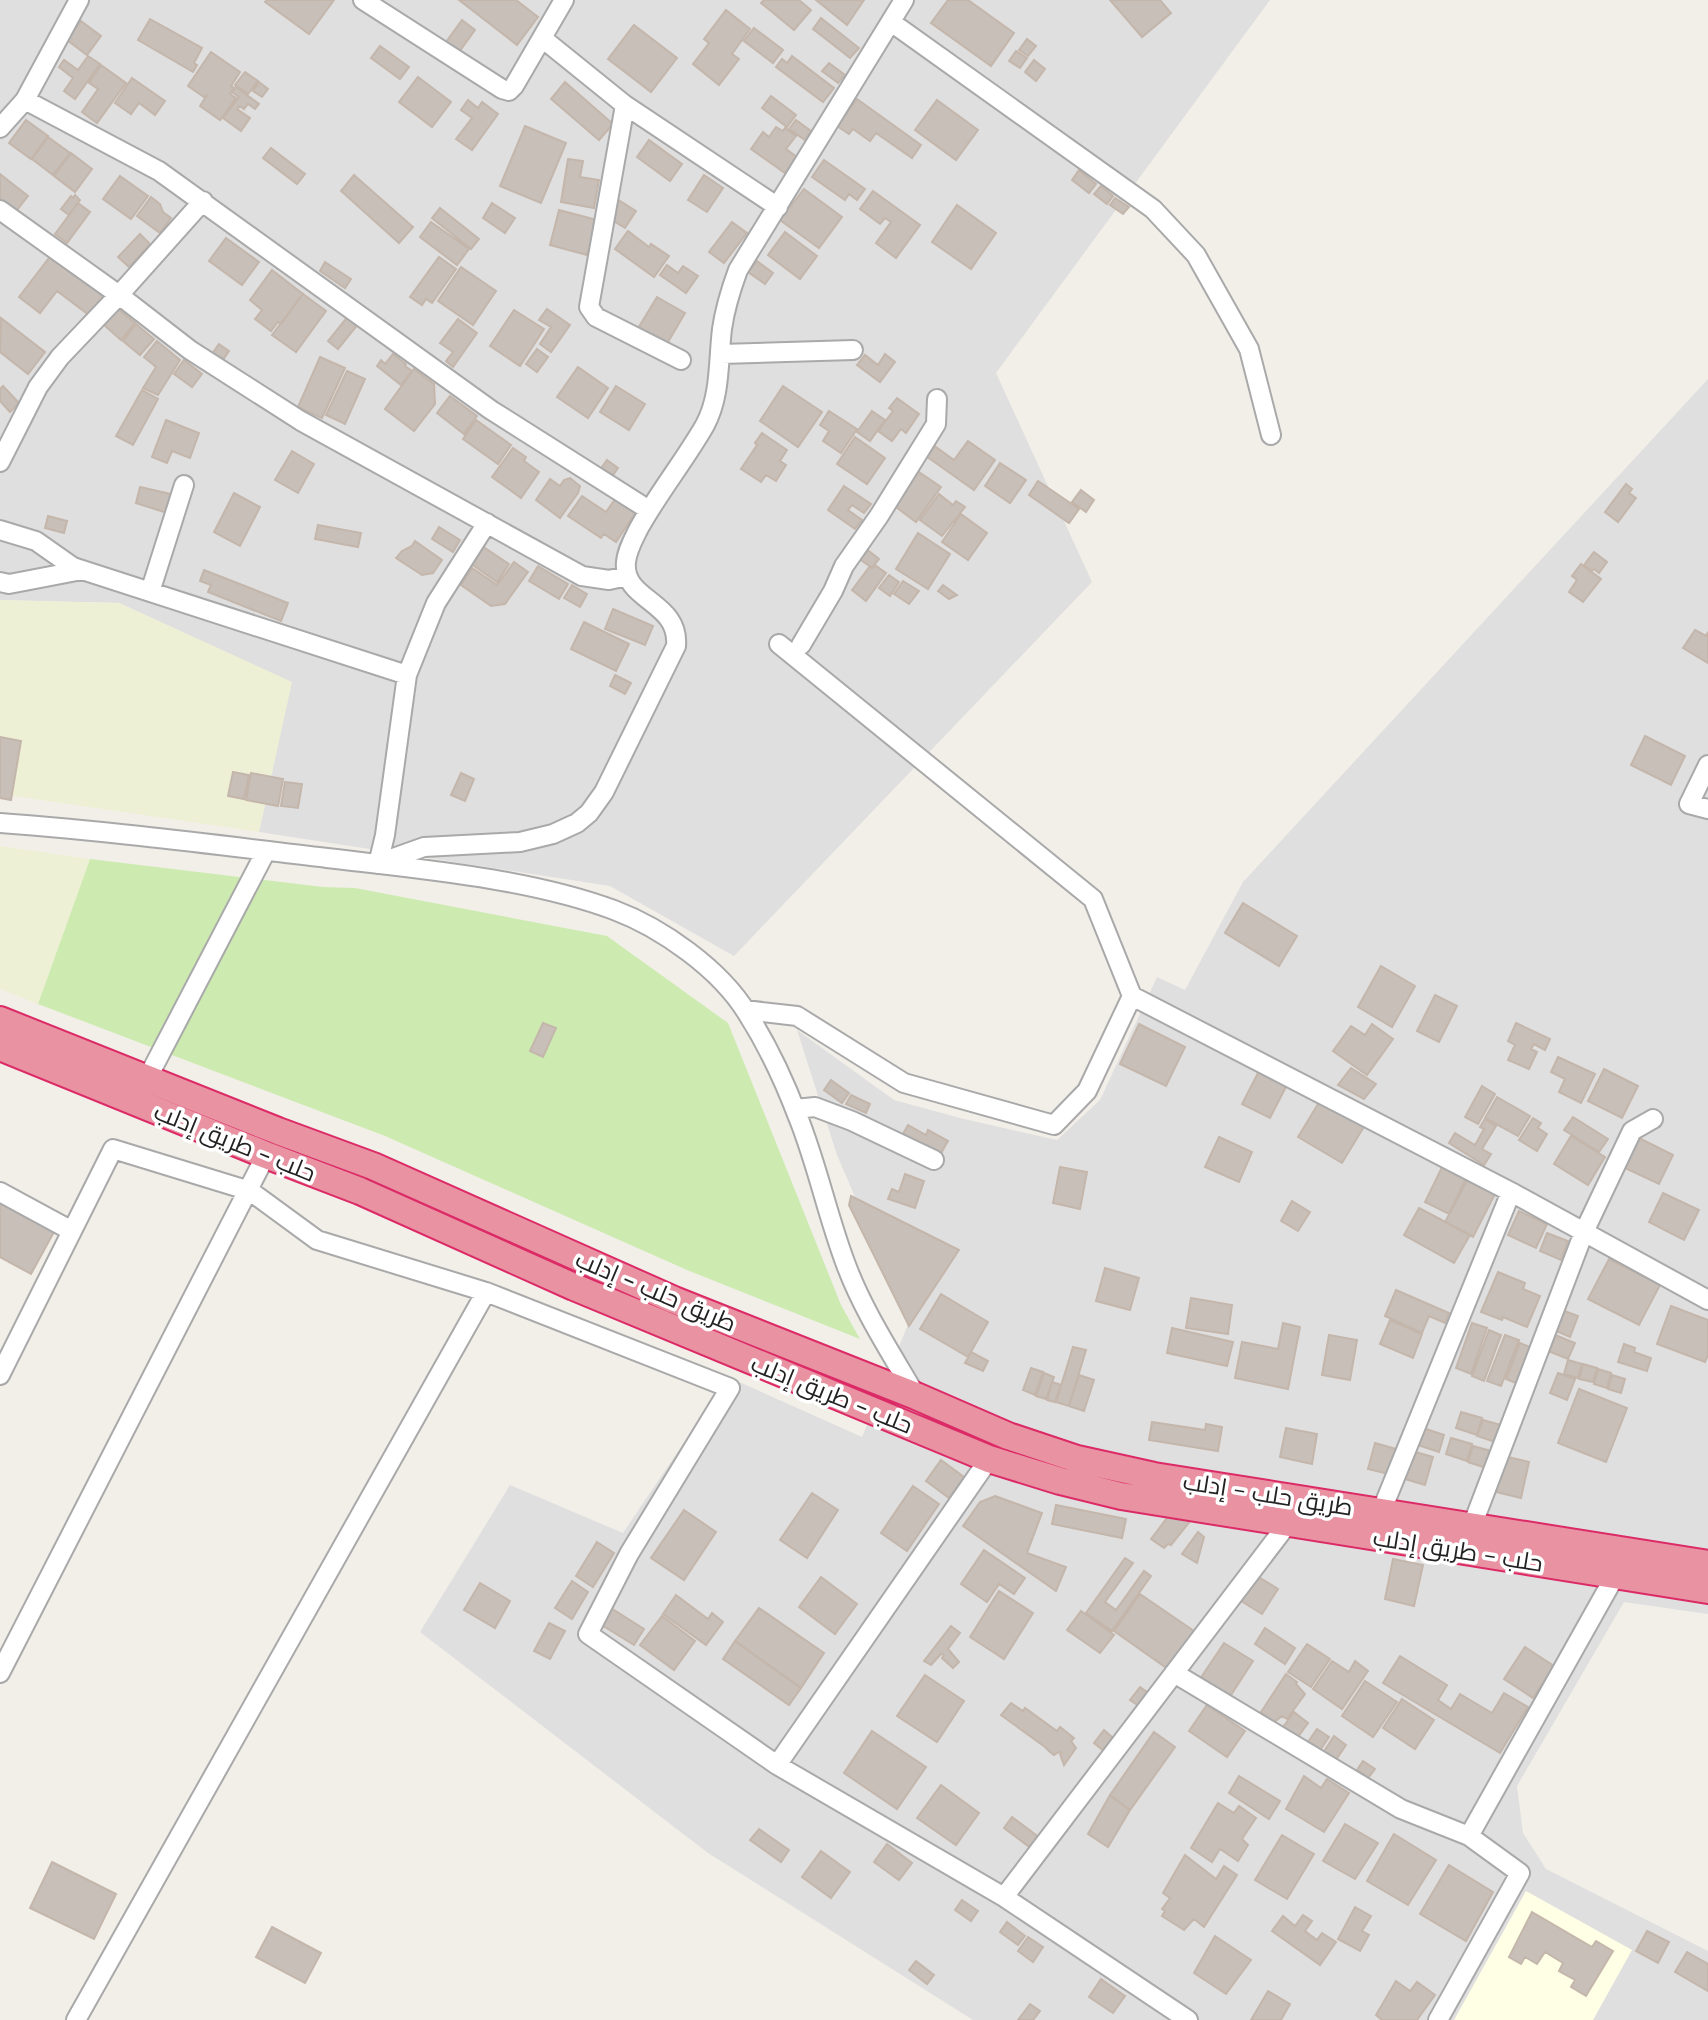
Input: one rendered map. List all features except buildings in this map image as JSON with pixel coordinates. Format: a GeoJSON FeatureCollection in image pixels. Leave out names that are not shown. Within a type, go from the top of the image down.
{"type":"FeatureCollection","features":[{"type":"Feature","properties":{"kind":"highway","name":"طريق حلب - إدلب"},"geometry":{"type":"LineString","coordinates":[[0,1020],[373,1166],[674,1300],[1008,1436],[1077,1459],[1154,1476],[1708,1564]]}},
{"type":"Feature","properties":{"kind":"highway","name":"حلب - طريق إدلب"},"geometry":{"type":"LineString","coordinates":[[0,1047],[360,1191],[574,1287],[989,1459],[1121,1496],[1708,1590]]}},
{"type":"Feature","properties":{"kind":"street"},"geometry":{"type":"LineString","coordinates":[[0,128],[25,100],[79,0]]}},
{"type":"Feature","properties":{"kind":"street"},"geometry":{"type":"LineString","coordinates":[[363,0],[509,91],[564,0]]}},
{"type":"Feature","properties":{"kind":"street"},"geometry":{"type":"LineString","coordinates":[[378,864],[424,847],[520,842],[553,834],[577,823],[589,813],[604,792],[676,646],[677,636],[668,616],[634,587],[627,576],[626,562],[631,543],[707,422],[720,375],[722,329],[728,297],[738,270],[904,0]]}},
{"type":"Feature","properties":{"kind":"street"},"geometry":{"type":"LineString","coordinates":[[891,22],[1153,209],[1196,255],[1249,349],[1271,435]]}},
{"type":"Feature","properties":{"kind":"street"},"geometry":{"type":"LineString","coordinates":[[542,38],[625,105],[778,207]]}},
{"type":"Feature","properties":{"kind":"street"},"geometry":{"type":"LineString","coordinates":[[25,100],[159,171],[491,410],[649,510]]}},
{"type":"Feature","properties":{"kind":"street"},"geometry":{"type":"LineString","coordinates":[[625,105],[589,307],[596,317],[681,360]]}},
{"type":"Feature","properties":{"kind":"street"},"geometry":{"type":"LineString","coordinates":[[0,462],[38,387],[60,357],[203,201]]}},
{"type":"Feature","properties":{"kind":"street"},"geometry":{"type":"LineString","coordinates":[[0,210],[190,350],[301,421],[582,576],[609,580],[627,576]]}},
{"type":"Feature","properties":{"kind":"street"},"geometry":{"type":"LineString","coordinates":[[721,354],[853,350]]}},
{"type":"Feature","properties":{"kind":"street"},"geometry":{"type":"LineString","coordinates":[[801,645],[844,566],[936,424],[937,399]]}},
{"type":"Feature","properties":{"kind":"street"},"geometry":{"type":"LineString","coordinates":[[150,592],[184,485]]}},
{"type":"Feature","properties":{"kind":"street"},"geometry":{"type":"LineString","coordinates":[[378,864],[385,835],[407,675],[436,603],[487,523]]}},
{"type":"Feature","properties":{"kind":"street"},"geometry":{"type":"LineString","coordinates":[[0,530],[36,541],[73,567],[407,675]]}},
{"type":"Feature","properties":{"kind":"street"},"geometry":{"type":"LineString","coordinates":[[0,582],[9,584],[82,570]]}},
{"type":"Feature","properties":{"kind":"street"},"geometry":{"type":"LineString","coordinates":[[779,644],[1093,899],[1132,996],[1511,1192],[1708,1300]]}},
{"type":"Feature","properties":{"kind":"street"},"geometry":{"type":"LineString","coordinates":[[1708,765],[1689,804],[1708,809]]}},
{"type":"Feature","properties":{"kind":"street"},"geometry":{"type":"LineString","coordinates":[[0,823],[266,851],[494,880],[581,899],[616,911],[676,943],[728,988],[745,1010],[777,1065],[795,1109],[846,1266],[916,1396]]}},
{"type":"Feature","properties":{"kind":"street"},"geometry":{"type":"LineString","coordinates":[[147,1079],[266,851]]}},
{"type":"Feature","properties":{"kind":"street"},"geometry":{"type":"LineString","coordinates":[[745,1010],[797,1016],[904,1083],[1054,1125],[1087,1091],[1132,996]]}},
{"type":"Feature","properties":{"kind":"street"},"geometry":{"type":"LineString","coordinates":[[795,1109],[815,1107],[934,1160]]}},
{"type":"Feature","properties":{"kind":"street"},"geometry":{"type":"LineString","coordinates":[[1472,1526],[1584,1232],[1632,1131],[1653,1119]]}},
{"type":"Feature","properties":{"kind":"street"},"geometry":{"type":"LineString","coordinates":[[0,1375],[113,1149],[250,1191],[317,1240],[486,1292],[730,1388],[629,1554],[588,1634],[777,1765],[1004,1897],[1188,2020]]}},
{"type":"Feature","properties":{"kind":"street"},"geometry":{"type":"LineString","coordinates":[[0,1673],[266,1155]]}},
{"type":"Feature","properties":{"kind":"street"},"geometry":{"type":"LineString","coordinates":[[0,1192],[72,1231]]}},
{"type":"Feature","properties":{"kind":"street"},"geometry":{"type":"LineString","coordinates":[[1381,1512],[1511,1192]]}},
{"type":"Feature","properties":{"kind":"street"},"geometry":{"type":"LineString","coordinates":[[76,2020],[486,1292]]}},
{"type":"Feature","properties":{"kind":"street"},"geometry":{"type":"LineString","coordinates":[[777,1765],[989,1459]]}},
{"type":"Feature","properties":{"kind":"street"},"geometry":{"type":"LineString","coordinates":[[1004,1897],[1289,1522]]}},
{"type":"Feature","properties":{"kind":"street"},"geometry":{"type":"LineString","coordinates":[[1469,1836],[1615,1576]]}},
{"type":"Feature","properties":{"kind":"street"},"geometry":{"type":"LineString","coordinates":[[1174,1673],[1401,1809],[1469,1836],[1520,1873],[1438,2020]]}},
{"type":"Feature","properties":{"kind":"shaded area"},"geometry":{"type":"Polygon","coordinates":[[[0,0],[1270,0],[996,373],[1092,582],[734,956],[610,886],[259,832],[291,682],[119,603],[0,600],[0,0]]]}},
{"type":"Feature","properties":{"kind":"shaded area"},"geometry":{"type":"Polygon","coordinates":[[[1708,379],[1708,1614],[1624,1602],[1517,1786],[1523,1833],[1546,1869],[1708,1951],[1708,2020],[973,2020],[708,1853],[420,1632],[510,1485],[623,1533],[728,1377],[862,1437],[909,1322],[837,1155],[797,1030],[894,1100],[1057,1140],[1100,1100],[1157,977],[1185,990],[1243,882],[1708,379]]]}},
{"type":"Feature","properties":{"kind":"shaded area"},"geometry":{"type":"Polygon","coordinates":[[[0,600],[119,603],[292,682],[259,832],[0,794],[0,600]]]}},
{"type":"Feature","properties":{"kind":"shaded area"},"geometry":{"type":"Polygon","coordinates":[[[0,846],[90,859],[38,1004],[0,989],[0,846]]]}},
{"type":"Feature","properties":{"kind":"shaded area"},"geometry":{"type":"Polygon","coordinates":[[[1526,1891],[1632,1950],[1593,2020],[1454,2020],[1526,1891]]]}},
{"type":"Feature","properties":{"kind":"green space"},"geometry":{"type":"Polygon","coordinates":[[[90,859],[323,887],[355,888],[607,936],[728,1023],[841,1305],[860,1339],[687,1270],[385,1136],[38,1004],[90,859]]]}}]}
